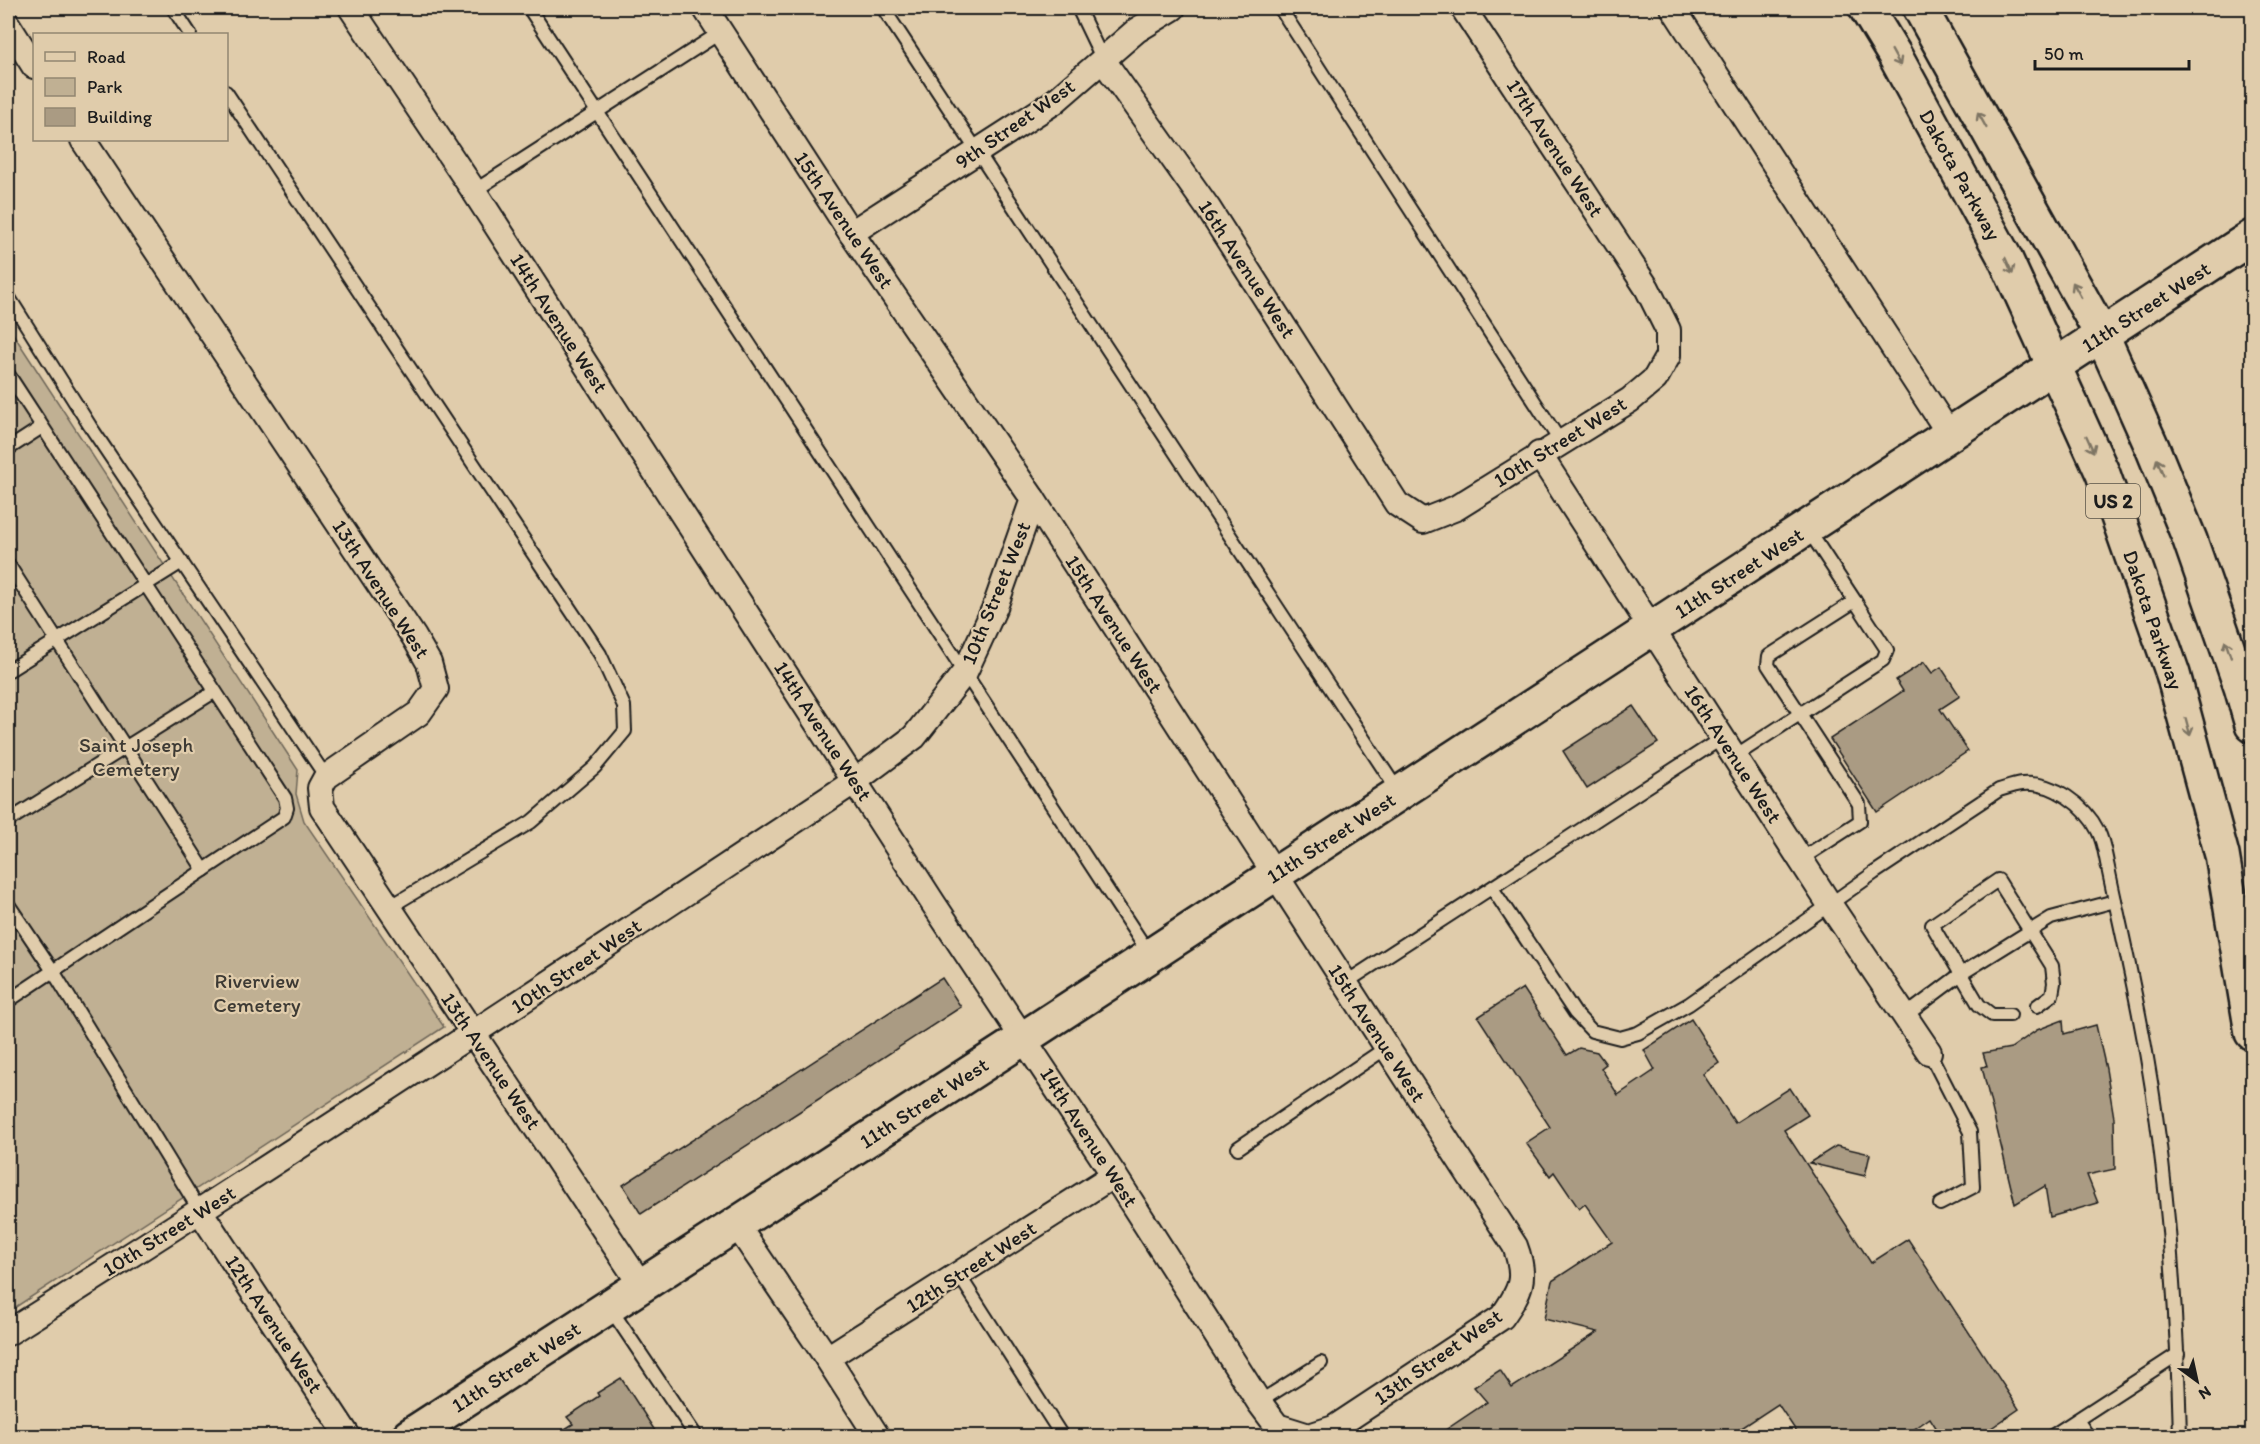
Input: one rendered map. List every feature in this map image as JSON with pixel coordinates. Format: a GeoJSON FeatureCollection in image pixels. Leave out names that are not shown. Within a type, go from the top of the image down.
{"type":"FeatureCollection","features":[{"type":"Feature","properties":{"kind":"main road","name":"Dakota Parkway"},"geometry":{"type":"LineString","coordinates":[[1866,8],[1894,54],[2005,258],[2103,474],[2173,674],[2222,855],[2253,1033]]}},
{"type":"Feature","properties":{"kind":"main road","name":"US 2"},"geometry":{"type":"LineString","coordinates":[[1920,8],[2102,335],[2190,540],[2253,725]]}},
{"type":"Feature","properties":{"kind":"main road","name":"11th Street West"},"geometry":{"type":"LineString","coordinates":[[409,1437],[2253,237]]}},
{"type":"Feature","properties":{"kind":"street","name":"14th Avenue West"},"geometry":{"type":"LineString","coordinates":[[351,8],[474,191],[933,903],[1114,1175],[1259,1402],[1277,1426],[1309,1436]]}},
{"type":"Feature","properties":{"kind":"street","name":"15th Avenue West"},"geometry":{"type":"LineString","coordinates":[[705,8],[851,233],[1034,499],[1515,1246]]}},
{"type":"Feature","properties":{"kind":"street","name":"9th Street West"},"geometry":{"type":"LineString","coordinates":[[851,233],[1054,102],[1137,30],[1173,8]]}},
{"type":"Feature","properties":{"kind":"street","name":"17th Avenue West"},"geometry":{"type":"LineString","coordinates":[[1463,8],[1647,288]]}},
{"type":"Feature","properties":{"kind":"street"},"geometry":{"type":"LineString","coordinates":[[1673,8],[1950,435]]}},
{"type":"Feature","properties":{"kind":"street"},"geometry":{"type":"LineString","coordinates":[[8,25],[33,64]]}},
{"type":"Feature","properties":{"kind":"street","name":"16th Avenue West"},"geometry":{"type":"LineString","coordinates":[[1103,60],[1208,208],[1383,484]]}},
{"type":"Feature","properties":{"kind":"street","name":"13th Avenue West"},"geometry":{"type":"LineString","coordinates":[[84,141],[429,663],[436,690],[419,713],[326,777],[320,788],[322,807],[387,908],[641,1285]]}},
{"type":"Feature","properties":{"kind":"street","name":"10th Street West"},"geometry":{"type":"LineString","coordinates":[[1383,484],[1397,504],[1423,521],[1456,508],[1539,454],[1630,400],[1655,379],[1668,356],[1668,330],[1647,288]]}},
{"type":"Feature","properties":{"kind":"street","name":"16th Avenue West"},"geometry":{"type":"LineString","coordinates":[[1539,454],[1830,905],[1929,1052]]}},
{"type":"Feature","properties":{"kind":"street","name":"10th Street West"},"geometry":{"type":"LineString","coordinates":[[8,1333],[474,1034],[855,781],[914,737],[965,672],[995,607],[1034,499]]}},
{"type":"Feature","properties":{"kind":"street","name":"12th Street West"},"geometry":{"type":"LineString","coordinates":[[827,1358],[1114,1175]]}},
{"type":"Feature","properties":{"kind":"street","name":"12th Avenue West"},"geometry":{"type":"LineString","coordinates":[[200,1211],[348,1437]]}},
{"type":"Feature","properties":{"kind":"street"},"geometry":{"type":"LineString","coordinates":[[736,1224],[827,1358],[877,1437]]}},
{"type":"Feature","properties":{"kind":"street","name":"13th Street West"},"geometry":{"type":"LineString","coordinates":[[1309,1436],[1334,1428],[1502,1317],[1518,1294],[1522,1264],[1515,1246]]}},
{"type":"Feature","properties":{"kind":"lane"},"geometry":{"type":"LineString","coordinates":[[173,8],[189,33]]}},
{"type":"Feature","properties":{"kind":"lane"},"geometry":{"type":"LineString","coordinates":[[529,8],[1151,956]]}},
{"type":"Feature","properties":{"kind":"lane"},"geometry":{"type":"LineString","coordinates":[[883,8],[1400,794]]}},
{"type":"Feature","properties":{"kind":"lane"},"geometry":{"type":"LineString","coordinates":[[1078,8],[1103,60]]}},
{"type":"Feature","properties":{"kind":"lane"},"geometry":{"type":"LineString","coordinates":[[1280,8],[1560,441]]}},
{"type":"Feature","properties":{"kind":"lane"},"geometry":{"type":"LineString","coordinates":[[474,191],[721,32]]}},
{"type":"Feature","properties":{"kind":"lane"},"geometry":{"type":"LineString","coordinates":[[228,95],[600,654],[624,706],[625,731],[595,767],[531,822],[387,908]]}},
{"type":"Feature","properties":{"kind":"lane"},"geometry":{"type":"LineString","coordinates":[[8,296],[90,426],[326,777]]}},
{"type":"Feature","properties":{"kind":"lane"},"geometry":{"type":"LineString","coordinates":[[8,374],[285,798],[287,808],[284,817],[8,1001]]}},
{"type":"Feature","properties":{"kind":"lane"},"geometry":{"type":"LineString","coordinates":[[8,449],[42,427]]}},
{"type":"Feature","properties":{"kind":"lane"},"geometry":{"type":"LineString","coordinates":[[1345,983],[1492,888],[1729,747],[1800,714],[1883,660],[1887,650],[1807,528]]}},
{"type":"Feature","properties":{"kind":"lane"},"geometry":{"type":"LineString","coordinates":[[8,671],[182,562]]}},
{"type":"Feature","properties":{"kind":"lane"},"geometry":{"type":"LineString","coordinates":[[8,564],[204,870]]}},
{"type":"Feature","properties":{"kind":"lane"},"geometry":{"type":"LineString","coordinates":[[1801,860],[1860,821],[1858,804],[1768,665],[1769,656],[1855,601]]}},
{"type":"Feature","properties":{"kind":"lane"},"geometry":{"type":"LineString","coordinates":[[8,821],[214,692]]}},
{"type":"Feature","properties":{"kind":"lane"},"geometry":{"type":"LineString","coordinates":[[1492,888],[1575,1013],[1592,1031],[1620,1038],[1638,1033],[1689,1004],[1874,873],[1999,790],[2022,784],[2044,787],[2066,795],[2084,811],[2098,832],[2115,901],[2148,1063],[2167,1200],[2178,1354],[2180,1437]]}},
{"type":"Feature","properties":{"kind":"lane"},"geometry":{"type":"LineString","coordinates":[[2010,1015],[1992,1015],[1979,1005],[1932,925],[1998,880],[2052,966],[2054,983],[2052,995],[2037,1005]]}},
{"type":"Feature","properties":{"kind":"lane"},"geometry":{"type":"LineString","coordinates":[[1905,1016],[1961,974],[2051,918],[2115,901]]}},
{"type":"Feature","properties":{"kind":"lane"},"geometry":{"type":"LineString","coordinates":[[8,904],[53,971],[200,1211]]}},
{"type":"Feature","properties":{"kind":"lane"},"geometry":{"type":"LineString","coordinates":[[1238,1148],[1386,1048]]}},
{"type":"Feature","properties":{"kind":"lane"},"geometry":{"type":"LineString","coordinates":[[1929,1052],[1970,1132],[1973,1187],[1940,1204]]}},
{"type":"Feature","properties":{"kind":"lane"},"geometry":{"type":"LineString","coordinates":[[958,1275],[1062,1437]]}},
{"type":"Feature","properties":{"kind":"lane"},"geometry":{"type":"LineString","coordinates":[[609,1307],[696,1437]]}},
{"type":"Feature","properties":{"kind":"lane"},"geometry":{"type":"LineString","coordinates":[[2052,1437],[2178,1354]]}},
{"type":"Feature","properties":{"kind":"lane"},"geometry":{"type":"LineString","coordinates":[[1259,1402],[1321,1363]]}},
{"type":"Feature","properties":{"kind":"lane"},"geometry":{"type":"LineString","coordinates":[[2077,1420],[2088,1437]]}},
{"type":"Feature","properties":{"kind":"green space"},"geometry":{"type":"Polygon","coordinates":[[[8,326],[298,770],[296,794],[304,821],[444,1027],[8,1312],[8,326]]]}},
{"type":"Feature","properties":{"kind":"building"},"geometry":{"type":"Polygon","coordinates":[[[1924,662],[1932,673],[1941,667],[1960,696],[1940,709],[1968,751],[1877,812],[1830,739],[1903,691],[1896,680],[1924,662]]]}},
{"type":"Feature","properties":{"kind":"building"},"geometry":{"type":"Polygon","coordinates":[[[1633,706],[1658,743],[1587,789],[1563,751],[1633,706]]]}},
{"type":"Feature","properties":{"kind":"building"},"geometry":{"type":"Polygon","coordinates":[[[942,978],[961,1007],[641,1214],[623,1185],[942,978]]]}},
{"type":"Feature","properties":{"kind":"building"},"geometry":{"type":"Polygon","coordinates":[[[1523,988],[1567,1055],[1579,1048],[1597,1052],[1606,1064],[1601,1068],[1618,1095],[1655,1070],[1644,1050],[1691,1019],[1719,1063],[1703,1074],[1735,1123],[1790,1088],[1808,1115],[1784,1130],[1871,1263],[1908,1239],[2019,1409],[1978,1437],[1942,1437],[1930,1418],[1903,1437],[1800,1437],[1778,1404],[1728,1437],[1435,1437],[1487,1402],[1474,1387],[1500,1370],[1512,1388],[1598,1332],[1544,1319],[1552,1281],[1612,1242],[1585,1204],[1579,1209],[1554,1172],[1550,1176],[1526,1143],[1550,1127],[1478,1017],[1523,988]]]}},
{"type":"Feature","properties":{"kind":"building"},"geometry":{"type":"Polygon","coordinates":[[[2063,1020],[2064,1034],[2096,1025],[2114,1118],[2115,1169],[2087,1175],[2098,1203],[2050,1217],[2045,1186],[2015,1204],[1982,1067],[1987,1066],[1983,1053],[2011,1048],[2037,1030],[2063,1020]]]}},
{"type":"Feature","properties":{"kind":"building"},"geometry":{"type":"Polygon","coordinates":[[[1836,1146],[1870,1154],[1865,1176],[1809,1163],[1836,1146]]]}},
{"type":"Feature","properties":{"kind":"building"},"geometry":{"type":"Polygon","coordinates":[[[621,1378],[659,1437],[552,1437],[573,1424],[567,1417],[599,1396],[597,1393],[621,1378]]]}},
{"type":"Feature","properties":{"kind":"park label","name":"Saint Joseph Cemetery"},"geometry":{"type":"Point","coordinates":[136,757]}},
{"type":"Feature","properties":{"kind":"park label","name":"Riverview Cemetery"},"geometry":{"type":"Point","coordinates":[257,993]}}]}
